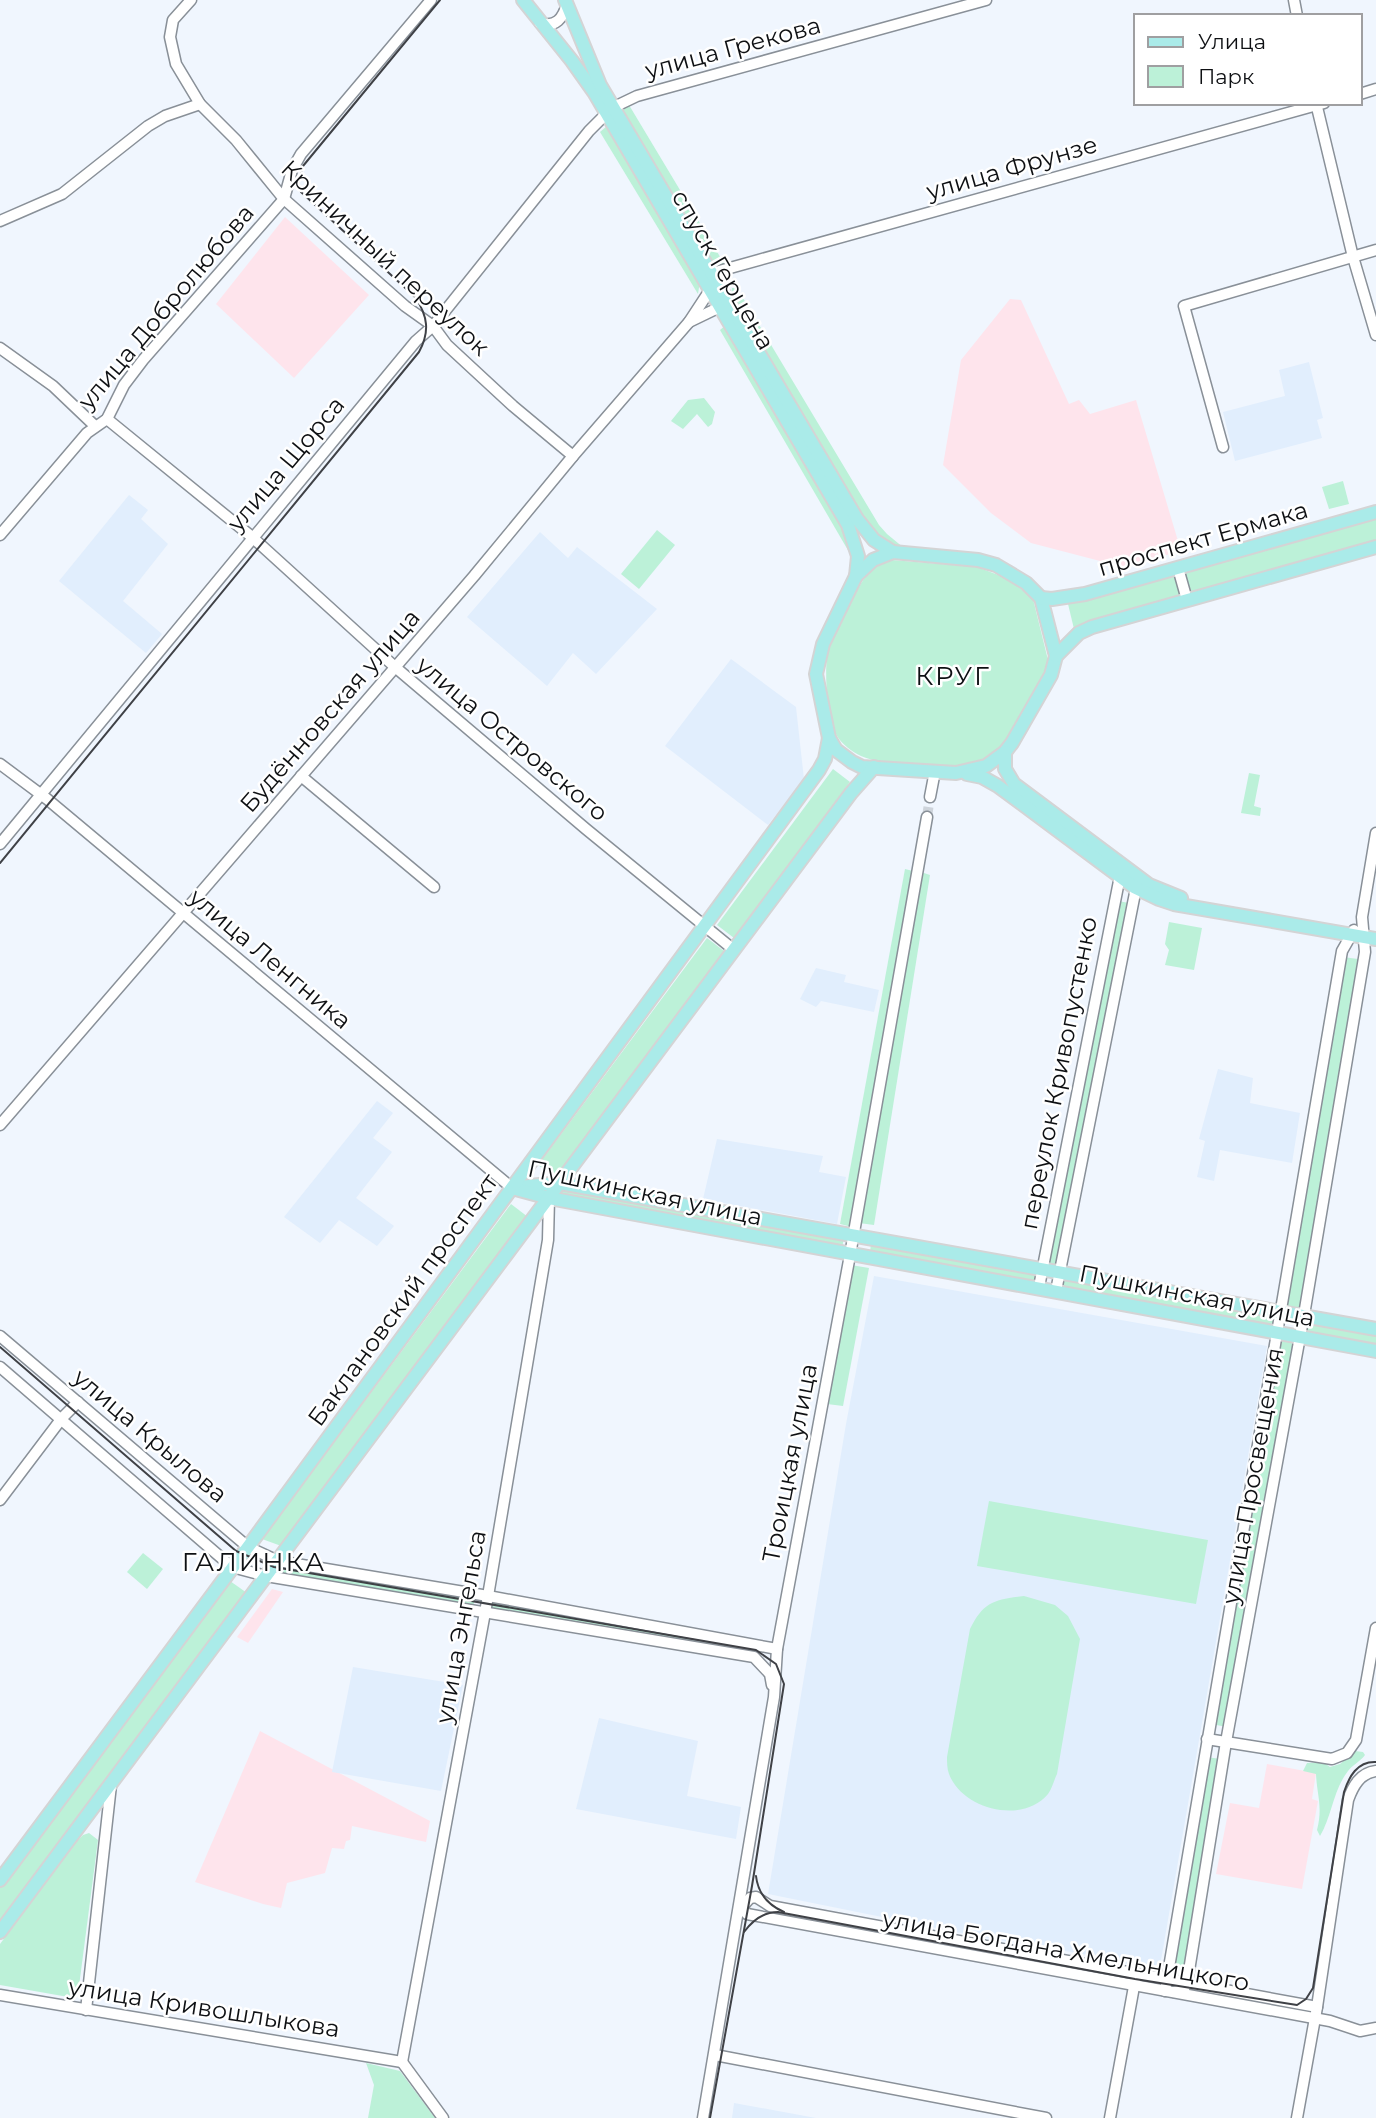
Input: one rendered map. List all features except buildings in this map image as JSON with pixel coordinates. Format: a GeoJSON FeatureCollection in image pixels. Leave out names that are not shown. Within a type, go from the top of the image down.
{"type":"FeatureCollection","features":[{"type":"Feature","properties":{"kind":"main road","name":"спуск Герцена"},"geometry":{"type":"LineString","coordinates":[[523,0],[610,110],[712,273],[857,519],[874,540],[893,552]]}},
{"type":"Feature","properties":{"kind":"main road","name":"спуск Герцена"},"geometry":{"type":"LineString","coordinates":[[566,2],[610,110],[710,290],[848,525],[858,556],[856,576]]}},
{"type":"Feature","properties":{"kind":"main road","name":"проспект Ермака"},"geometry":{"type":"LineString","coordinates":[[1041,598],[1085,594],[1376,512]]}},
{"type":"Feature","properties":{"kind":"main road"},"geometry":{"type":"LineString","coordinates":[[956,773],[986,766],[1005,752],[1045,687],[1056,656],[1079,633],[1092,627],[1376,547]]}},
{"type":"Feature","properties":{"kind":"main road"},"geometry":{"type":"LineString","coordinates":[[1056,656],[1041,598],[1026,583],[996,565],[978,560],[893,552],[873,560],[856,576],[823,644],[817,662],[817,684],[829,738],[836,750],[862,766],[982,777],[1123,872]]}},
{"type":"Feature","properties":{"kind":"main road","name":"Баклановский проспект"},"geometry":{"type":"LineString","coordinates":[[0,1880],[819,770],[825,758],[829,738]]}},
{"type":"Feature","properties":{"kind":"main road"},"geometry":{"type":"LineString","coordinates":[[1005,752],[1005,769],[1014,784],[1137,883],[1176,897],[1376,932]]}},
{"type":"Feature","properties":{"kind":"main road"},"geometry":{"type":"LineString","coordinates":[[0,1932],[851,793],[874,767]]}},
{"type":"Feature","properties":{"kind":"main road","name":"Пушкинская улица"},"geometry":{"type":"LineString","coordinates":[[512,1188],[560,1183],[1376,1329]]}},
{"type":"Feature","properties":{"kind":"main road","name":"Пушкинская улица"},"geometry":{"type":"LineString","coordinates":[[512,1188],[549,1198],[850,1255],[1039,1287],[1376,1351]]}},
{"type":"Feature","properties":{"kind":"street","name":"Криничный переулок"},"geometry":{"type":"LineString","coordinates":[[191,0],[173,20],[170,37],[176,64],[200,104],[236,141],[284,199],[405,306],[433,326],[447,345],[573,456]]}},
{"type":"Feature","properties":{"kind":"street","name":"улица Добролюбова"},"geometry":{"type":"LineString","coordinates":[[0,535],[39,487],[95,426],[107,419],[124,385],[143,360],[284,199],[292,170],[301,154],[431,0]]}},
{"type":"Feature","properties":{"kind":"street","name":"улица Грекова"},"geometry":{"type":"LineString","coordinates":[[610,110],[637,96],[986,0]]}},
{"type":"Feature","properties":{"kind":"street"},"geometry":{"type":"LineString","coordinates":[[540,23],[548,25],[557,22],[563,16],[566,2]]}},
{"type":"Feature","properties":{"kind":"street"},"geometry":{"type":"LineString","coordinates":[[0,221],[62,194],[148,126],[165,116],[200,104]]}},
{"type":"Feature","properties":{"kind":"street","name":"улица Фрунзе"},"geometry":{"type":"LineString","coordinates":[[712,273],[1315,105]]}},
{"type":"Feature","properties":{"kind":"street"},"geometry":{"type":"LineString","coordinates":[[1319,105],[1353,257],[1376,335]]}},
{"type":"Feature","properties":{"kind":"street","name":"улица Щорса"},"geometry":{"type":"LineString","coordinates":[[0,844],[252,537],[416,341],[433,326],[589,131],[610,110]]}},
{"type":"Feature","properties":{"kind":"street"},"geometry":{"type":"LineString","coordinates":[[1223,447],[1184,306],[1376,250]]}},
{"type":"Feature","properties":{"kind":"street","name":"Будённовская улица"},"geometry":{"type":"LineString","coordinates":[[0,1125],[689,322],[710,290]]}},
{"type":"Feature","properties":{"kind":"street","name":"Будённовская улица"},"geometry":{"type":"LineString","coordinates":[[689,322],[720,307]]}},
{"type":"Feature","properties":{"kind":"street"},"geometry":{"type":"LineString","coordinates":[[0,348],[53,386],[95,426]]}},
{"type":"Feature","properties":{"kind":"street","name":"улица Островского"},"geometry":{"type":"LineString","coordinates":[[107,419],[252,537],[395,667],[734,950]]}},
{"type":"Feature","properties":{"kind":"street"},"geometry":{"type":"LineString","coordinates":[[1178,568],[1187,600]]}},
{"type":"Feature","properties":{"kind":"street","name":"улица Ленгника"},"geometry":{"type":"LineString","coordinates":[[0,764],[41,794],[512,1188]]}},
{"type":"Feature","properties":{"kind":"street"},"geometry":{"type":"LineString","coordinates":[[930,797],[935,771]]}},
{"type":"Feature","properties":{"kind":"street"},"geometry":{"type":"LineString","coordinates":[[301,776],[434,887]]}},
{"type":"Feature","properties":{"kind":"street","name":"Троицкая улица"},"geometry":{"type":"LineString","coordinates":[[743,1912],[742,1895],[774,1697],[777,1649],[927,817]]}},
{"type":"Feature","properties":{"kind":"street","name":"улица Просвещения"},"geometry":{"type":"LineString","coordinates":[[1187,1983],[1226,1742],[1300,1337],[1365,952],[1362,931],[1376,833]]}},
{"type":"Feature","properties":{"kind":"street","name":"переулок Кривопустенко"},"geometry":{"type":"LineString","coordinates":[[1039,1287],[1123,872]]}},
{"type":"Feature","properties":{"kind":"street","name":"переулок Кривопустенко"},"geometry":{"type":"LineString","coordinates":[[1056,1291],[1137,883]]}},
{"type":"Feature","properties":{"kind":"street","name":"улица Просвещения"},"geometry":{"type":"LineString","coordinates":[[1169,1988],[1207,1739],[1342,951],[1362,931]]}},
{"type":"Feature","properties":{"kind":"street","name":"улица Энгельса"},"geometry":{"type":"LineString","coordinates":[[402,2062],[488,1596],[548,1240],[549,1198]]}},
{"type":"Feature","properties":{"kind":"street","name":"улица Крылова"},"geometry":{"type":"LineString","coordinates":[[0,1336],[248,1547],[278,1561],[777,1649]]}},
{"type":"Feature","properties":{"kind":"street","name":"улица Крылова"},"geometry":{"type":"LineString","coordinates":[[0,1367],[232,1567],[266,1576],[754,1657],[763,1663],[770,1674],[774,1697]]}},
{"type":"Feature","properties":{"kind":"street"},"geometry":{"type":"LineString","coordinates":[[0,1500],[62,1418],[78,1402]]}},
{"type":"Feature","properties":{"kind":"street"},"geometry":{"type":"LineString","coordinates":[[1207,1739],[1332,1759],[1347,1753],[1356,1740],[1376,1628]]}},
{"type":"Feature","properties":{"kind":"street"},"geometry":{"type":"LineString","coordinates":[[1297,2118],[1348,1800],[1361,1777],[1376,1770]]}},
{"type":"Feature","properties":{"kind":"street"},"geometry":{"type":"LineString","coordinates":[[86,2010],[111,1784]]}},
{"type":"Feature","properties":{"kind":"street","name":"улица Богдана Хмельницкого"},"geometry":{"type":"LineString","coordinates":[[1139,1979],[743,1912],[750,1898],[756,1897],[770,1906],[1139,1979],[1169,1988],[1316,2012]]}},
{"type":"Feature","properties":{"kind":"street"},"geometry":{"type":"LineString","coordinates":[[703,2118],[743,1912]]}},
{"type":"Feature","properties":{"kind":"street"},"geometry":{"type":"LineString","coordinates":[[1110,2118],[1139,1979]]}},
{"type":"Feature","properties":{"kind":"street"},"geometry":{"type":"LineString","coordinates":[[1169,1988],[1183,1990],[1187,1983]]}},
{"type":"Feature","properties":{"kind":"street","name":"улица Богдана Хмельницкого"},"geometry":{"type":"LineString","coordinates":[[1187,1983],[1316,2012],[1330,2021],[1360,2031],[1376,2028]]}},
{"type":"Feature","properties":{"kind":"street","name":"улица Кривошлыкова"},"geometry":{"type":"LineString","coordinates":[[0,1995],[402,2062]]}},
{"type":"Feature","properties":{"kind":"street"},"geometry":{"type":"LineString","coordinates":[[715,2055],[1046,2118]]}},
{"type":"Feature","properties":{"kind":"street"},"geometry":{"type":"LineString","coordinates":[[402,2062],[443,2118]]}},
{"type":"Feature","properties":{"kind":"shaded area"},"geometry":{"type":"Polygon","coordinates":[[[285,217],[369,295],[294,378],[216,304],[285,217]]]}},
{"type":"Feature","properties":{"kind":"shaded area"},"geometry":{"type":"Polygon","coordinates":[[[1010,299],[1021,300],[1069,404],[1079,400],[1090,414],[1136,400],[1181,551],[1123,567],[1031,543],[991,513],[943,465],[961,360],[1010,299]]]}},
{"type":"Feature","properties":{"kind":"shaded area"},"geometry":{"type":"Polygon","coordinates":[[[1309,362],[1323,418],[1317,420],[1322,438],[1235,461],[1223,412],[1285,396],[1279,370],[1309,362]]]}},
{"type":"Feature","properties":{"kind":"shaded area"},"geometry":{"type":"Polygon","coordinates":[[[129,495],[148,510],[141,519],[168,544],[123,601],[162,634],[146,653],[59,581],[129,495]]]}},
{"type":"Feature","properties":{"kind":"shaded area"},"geometry":{"type":"Polygon","coordinates":[[[540,532],[568,558],[577,547],[657,609],[596,674],[573,653],[547,686],[467,617],[540,532]]]}},
{"type":"Feature","properties":{"kind":"shaded area"},"geometry":{"type":"Polygon","coordinates":[[[731,659],[796,707],[804,779],[768,825],[665,746],[731,659]]]}},
{"type":"Feature","properties":{"kind":"shaded area"},"geometry":{"type":"Polygon","coordinates":[[[816,968],[846,975],[844,982],[879,990],[874,1012],[821,1001],[816,1007],[800,999],[816,968]]]}},
{"type":"Feature","properties":{"kind":"shaded area"},"geometry":{"type":"Polygon","coordinates":[[[1218,1069],[1253,1078],[1250,1103],[1300,1113],[1292,1163],[1220,1150],[1214,1181],[1197,1177],[1205,1141],[1199,1139],[1218,1069]]]}},
{"type":"Feature","properties":{"kind":"shaded area"},"geometry":{"type":"Polygon","coordinates":[[[377,1101],[393,1113],[373,1138],[392,1152],[356,1198],[394,1226],[377,1246],[339,1220],[320,1243],[284,1217],[377,1101]]]}},
{"type":"Feature","properties":{"kind":"shaded area"},"geometry":{"type":"Polygon","coordinates":[[[717,1139],[823,1156],[819,1172],[846,1177],[837,1224],[703,1199],[717,1139]]]}},
{"type":"Feature","properties":{"kind":"shaded area"},"geometry":{"type":"Polygon","coordinates":[[[874,1276],[1267,1346],[1159,1972],[1095,1956],[976,1936],[768,1894],[846,1424],[874,1276]]]}},
{"type":"Feature","properties":{"kind":"shaded area"},"geometry":{"type":"Polygon","coordinates":[[[272,1589],[283,1592],[248,1643],[237,1637],[272,1589]]]}},
{"type":"Feature","properties":{"kind":"shaded area"},"geometry":{"type":"Polygon","coordinates":[[[353,1667],[463,1685],[441,1791],[332,1772],[353,1667]]]}},
{"type":"Feature","properties":{"kind":"shaded area"},"geometry":{"type":"Polygon","coordinates":[[[599,1718],[698,1741],[687,1796],[741,1807],[736,1839],[576,1809],[599,1718]]]}},
{"type":"Feature","properties":{"kind":"shaded area"},"geometry":{"type":"Polygon","coordinates":[[[260,1731],[430,1821],[426,1842],[352,1826],[350,1840],[346,1841],[344,1849],[332,1848],[325,1873],[287,1883],[281,1908],[195,1882],[260,1731]]]}},
{"type":"Feature","properties":{"kind":"shaded area"},"geometry":{"type":"Polygon","coordinates":[[[1267,1764],[1316,1773],[1312,1799],[1318,1801],[1302,1889],[1216,1874],[1230,1803],[1259,1808],[1267,1764]]]}},
{"type":"Feature","properties":{"kind":"shaded area"},"geometry":{"type":"Polygon","coordinates":[[[734,2103],[816,2118],[732,2118],[734,2103]]]}},
{"type":"Feature","properties":{"kind":"green space"},"geometry":{"type":"Polygon","coordinates":[[[629,105],[725,265],[717,267],[708,260],[620,109],[629,105]]]}},
{"type":"Feature","properties":{"kind":"green space"},"geometry":{"type":"Polygon","coordinates":[[[607,126],[700,281],[698,294],[600,132],[607,126]]]}},
{"type":"Feature","properties":{"kind":"green space"},"geometry":{"type":"Polygon","coordinates":[[[732,288],[737,288],[879,525],[904,548],[884,541],[859,515],[731,297],[732,288]]]}},
{"type":"Feature","properties":{"kind":"green space"},"geometry":{"type":"Polygon","coordinates":[[[726,325],[845,527],[852,545],[849,552],[720,330],[726,325]]]}},
{"type":"Feature","properties":{"kind":"green space"},"geometry":{"type":"Polygon","coordinates":[[[704,398],[715,412],[712,424],[708,427],[697,414],[683,429],[671,421],[688,400],[704,398]]]}},
{"type":"Feature","properties":{"kind":"green space"},"geometry":{"type":"Polygon","coordinates":[[[1343,481],[1349,504],[1329,509],[1322,487],[1343,481]]]}},
{"type":"Feature","properties":{"kind":"green space"},"geometry":{"type":"Polygon","coordinates":[[[1376,518],[1376,544],[1074,629],[1068,604],[1376,518]]]}},
{"type":"Feature","properties":{"kind":"green space"},"geometry":{"type":"Polygon","coordinates":[[[657,530],[675,545],[639,589],[621,574],[657,530]]]}},
{"type":"Feature","properties":{"kind":"green space"},"geometry":{"type":"Polygon","coordinates":[[[892,560],[977,567],[1009,579],[1033,599],[1048,660],[1046,672],[1007,742],[984,761],[957,767],[882,762],[858,754],[844,745],[837,736],[827,692],[826,667],[829,647],[864,578],[876,567],[892,560]]]}},
{"type":"Feature","properties":{"kind":"green space"},"geometry":{"type":"Polygon","coordinates":[[[833,769],[850,782],[734,938],[717,925],[833,769]]]}},
{"type":"Feature","properties":{"kind":"green space"},"geometry":{"type":"Polygon","coordinates":[[[1249,773],[1260,775],[1254,806],[1261,808],[1260,816],[1241,813],[1249,773]]]}},
{"type":"Feature","properties":{"kind":"green space"},"geometry":{"type":"Polygon","coordinates":[[[905,869],[913,871],[852,1227],[840,1224],[905,869]]]}},
{"type":"Feature","properties":{"kind":"green space"},"geometry":{"type":"Polygon","coordinates":[[[921,872],[930,875],[874,1225],[859,1223],[921,872]]]}},
{"type":"Feature","properties":{"kind":"green space"},"geometry":{"type":"Polygon","coordinates":[[[1118,901],[1129,903],[1057,1265],[1048,1263],[1118,901]]]}},
{"type":"Feature","properties":{"kind":"green space"},"geometry":{"type":"Polygon","coordinates":[[[1169,922],[1202,928],[1194,970],[1165,965],[1169,950],[1165,944],[1169,922]]]}},
{"type":"Feature","properties":{"kind":"green space"},"geometry":{"type":"Polygon","coordinates":[[[707,938],[724,951],[556,1178],[538,1165],[707,938]]]}},
{"type":"Feature","properties":{"kind":"green space"},"geometry":{"type":"Polygon","coordinates":[[[1343,957],[1358,959],[1303,1311],[1283,1306],[1343,957]]]}},
{"type":"Feature","properties":{"kind":"green space"},"geometry":{"type":"Polygon","coordinates":[[[563,1186],[844,1237],[842,1249],[560,1197],[563,1186]]]}},
{"type":"Feature","properties":{"kind":"green space"},"geometry":{"type":"Polygon","coordinates":[[[511,1204],[528,1217],[284,1547],[262,1539],[511,1204]]]}},
{"type":"Feature","properties":{"kind":"green space"},"geometry":{"type":"Polygon","coordinates":[[[871,1241],[1038,1272],[1036,1283],[870,1255],[871,1241]]]}},
{"type":"Feature","properties":{"kind":"green space"},"geometry":{"type":"Polygon","coordinates":[[[851,1265],[869,1268],[843,1406],[827,1404],[851,1265]]]}},
{"type":"Feature","properties":{"kind":"green space"},"geometry":{"type":"Polygon","coordinates":[[[1061,1274],[1274,1314],[1272,1329],[1059,1288],[1061,1274]]]}},
{"type":"Feature","properties":{"kind":"green space"},"geometry":{"type":"Polygon","coordinates":[[[1307,1321],[1376,1334],[1376,1346],[1305,1332],[1307,1321]]]}},
{"type":"Feature","properties":{"kind":"green space"},"geometry":{"type":"Polygon","coordinates":[[[1278,1339],[1296,1342],[1227,1727],[1211,1724],[1278,1339]]]}},
{"type":"Feature","properties":{"kind":"green space"},"geometry":{"type":"Polygon","coordinates":[[[989,1501],[1208,1540],[1196,1604],[977,1566],[989,1501]]]}},
{"type":"Feature","properties":{"kind":"green space"},"geometry":{"type":"Polygon","coordinates":[[[143,1553],[163,1569],[147,1589],[127,1572],[143,1553]]]}},
{"type":"Feature","properties":{"kind":"green space"},"geometry":{"type":"Polygon","coordinates":[[[287,1566],[475,1597],[473,1608],[281,1575],[287,1566]]]}},
{"type":"Feature","properties":{"kind":"green space"},"geometry":{"type":"Polygon","coordinates":[[[230,1581],[247,1593],[0,1923],[0,1888],[230,1581]]]}},
{"type":"Feature","properties":{"kind":"green space"},"geometry":{"type":"Polygon","coordinates":[[[1024,1596],[1055,1605],[1068,1616],[1080,1639],[1057,1774],[1052,1787],[1037,1803],[1009,1811],[979,1804],[966,1796],[949,1774],[947,1757],[970,1629],[985,1607],[1005,1599],[1024,1596]]]}},
{"type":"Feature","properties":{"kind":"green space"},"geometry":{"type":"Polygon","coordinates":[[[490,1600],[757,1648],[755,1656],[489,1610],[490,1600]]]}},
{"type":"Feature","properties":{"kind":"green space"},"geometry":{"type":"Polygon","coordinates":[[[1355,1751],[1365,1755],[1343,1778],[1320,1836],[1317,1830],[1320,1808],[1316,1774],[1303,1771],[1307,1763],[1323,1762],[1330,1767],[1340,1764],[1355,1751]]]}},
{"type":"Feature","properties":{"kind":"green space"},"geometry":{"type":"Polygon","coordinates":[[[1206,1757],[1221,1759],[1185,1979],[1169,1976],[1206,1757]]]}},
{"type":"Feature","properties":{"kind":"green space"},"geometry":{"type":"Polygon","coordinates":[[[89,1833],[98,1840],[78,1994],[74,1998],[0,1985],[0,1944],[78,1840],[89,1833]]]}},
{"type":"Feature","properties":{"kind":"green space"},"geometry":{"type":"Polygon","coordinates":[[[366,2063],[400,2071],[435,2118],[368,2118],[374,2085],[366,2063]]]}},
{"type":"Feature","properties":{"kind":"tunnel"},"geometry":{"type":"LineString","coordinates":[[927,817],[930,797]]}},
{"type":"Feature","properties":{"kind":"tram line"},"geometry":{"type":"LineString","coordinates":[[0,863],[419,352],[425,338],[426,324],[423,311],[415,297],[301,192],[298,184],[303,166],[440,0]]}},
{"type":"Feature","properties":{"kind":"tram line"},"geometry":{"type":"LineString","coordinates":[[0,1347],[236,1551],[274,1567],[756,1650],[776,1664],[784,1684],[752,1886],[710,2118]]}},
{"type":"Feature","properties":{"kind":"tram line"},"geometry":{"type":"LineString","coordinates":[[744,1932],[759,1918],[778,1912],[1135,1979],[1297,2005],[1306,1999],[1313,1988],[1344,1792],[1351,1776],[1359,1767],[1376,1762]]}},
{"type":"Feature","properties":{"kind":"tram line"},"geometry":{"type":"LineString","coordinates":[[756,1876],[765,1898],[784,1912]]}},
{"type":"Feature","properties":{"kind":"district","name":"КРУГ"},"geometry":{"type":"Point","coordinates":[953,676]}},
{"type":"Feature","properties":{"kind":"district","name":"ГАЛИНКА"},"geometry":{"type":"Point","coordinates":[254,1562]}}]}
